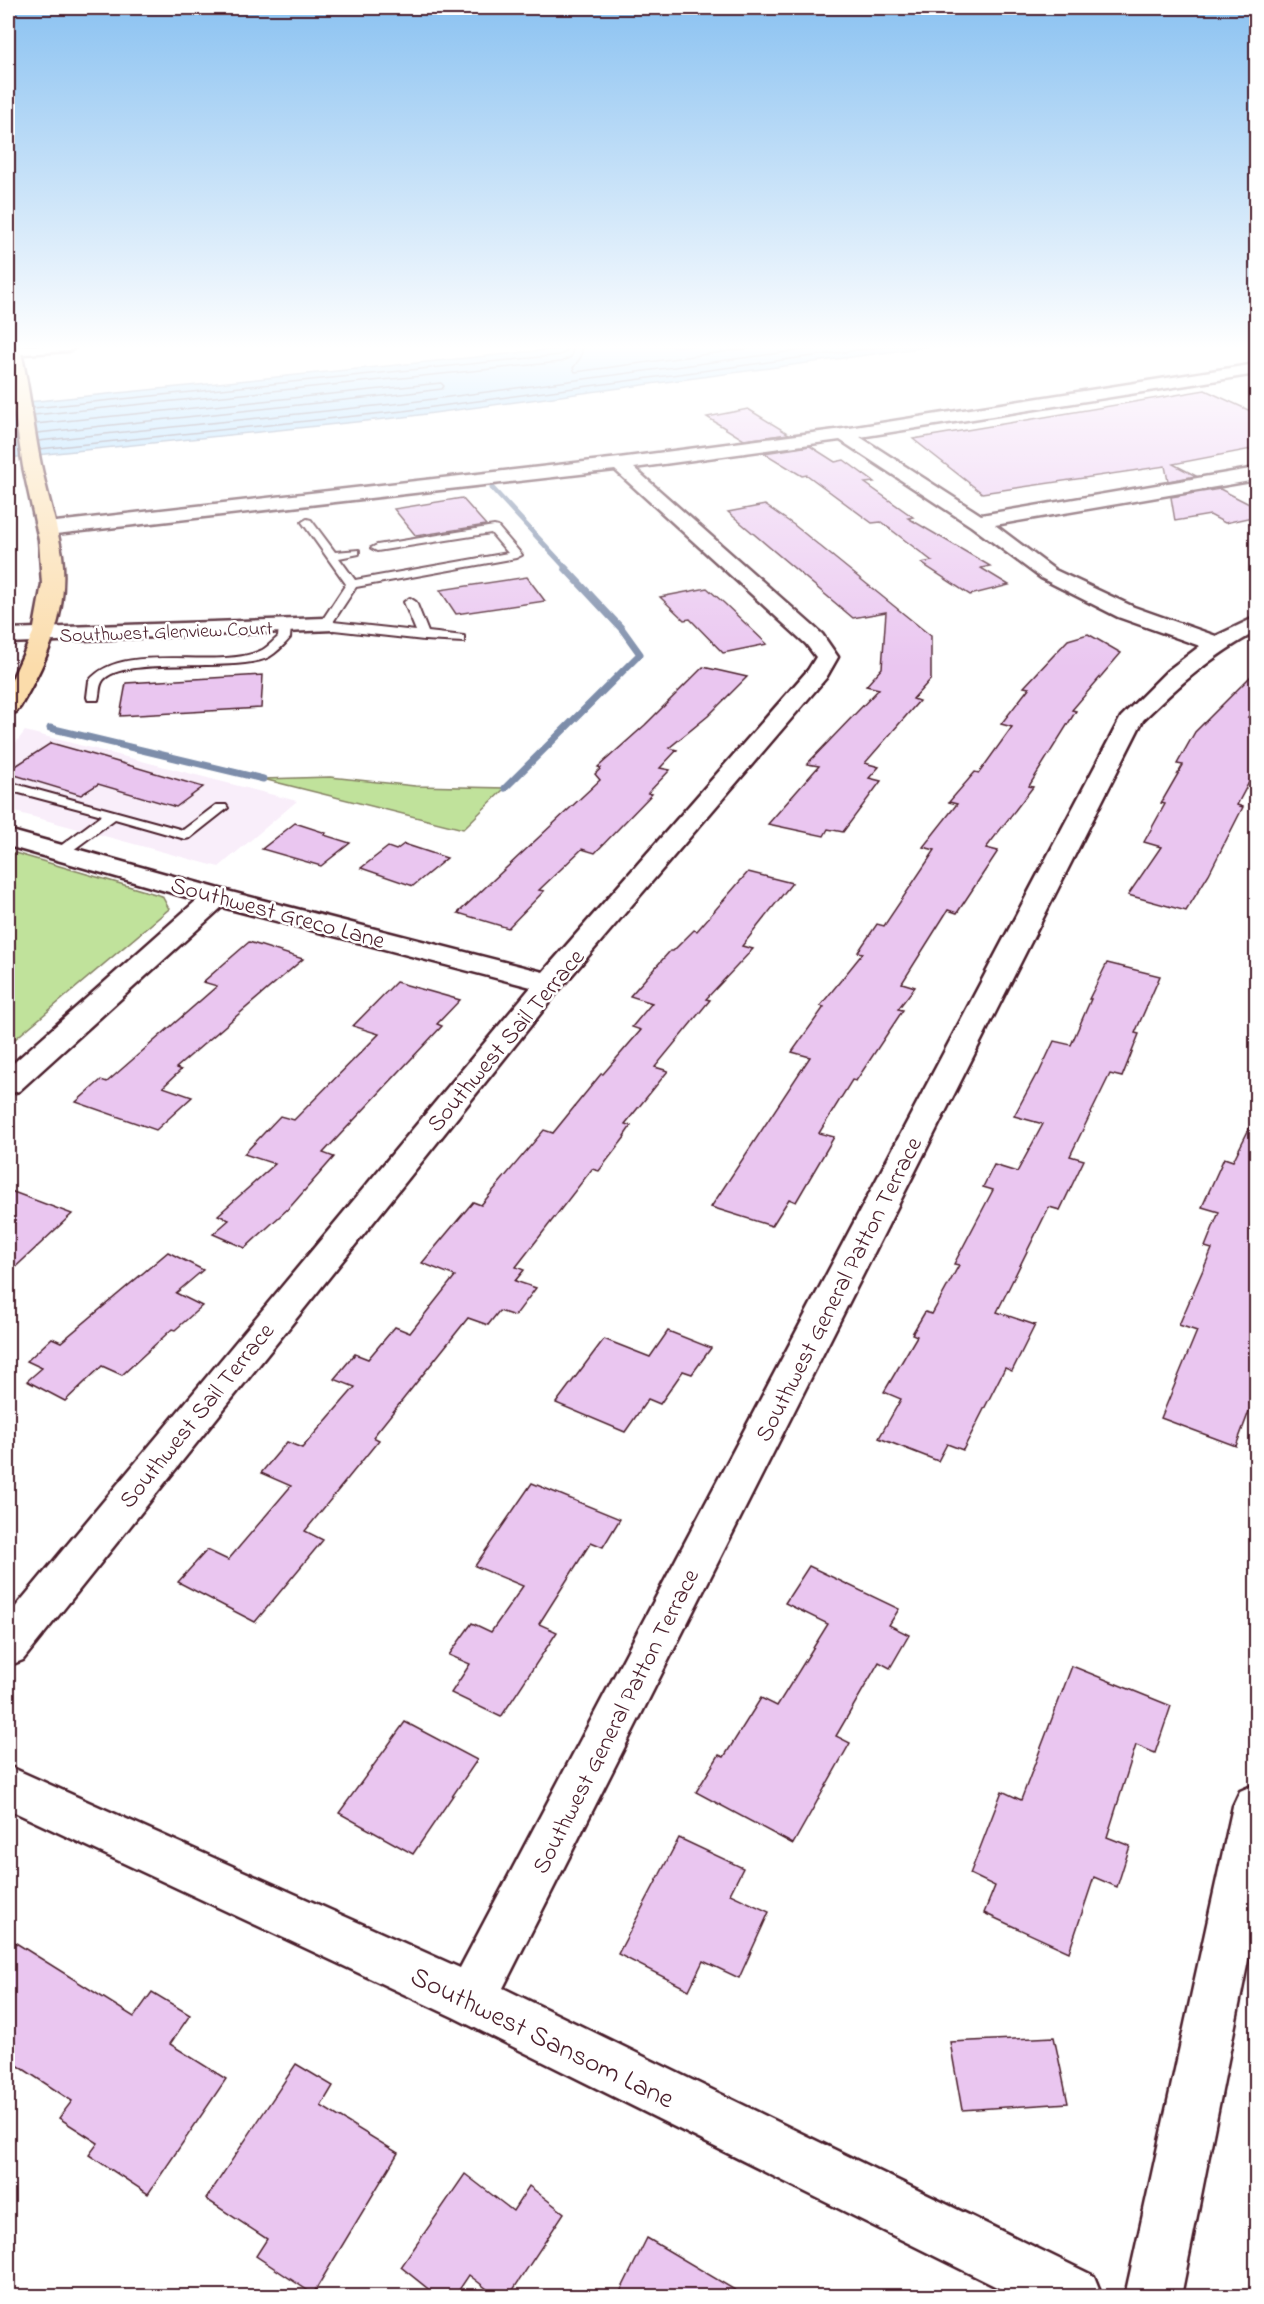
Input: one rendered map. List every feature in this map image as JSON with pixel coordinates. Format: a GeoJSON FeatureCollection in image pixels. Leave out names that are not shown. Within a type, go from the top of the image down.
{"type":"FeatureCollection","features":[{"type":"Feature","properties":{"kind":"main road"},"geometry":{"type":"LineString","coordinates":[[8,707],[25,680],[44,636],[53,584],[47,529],[30,454]]}},
{"type":"Feature","properties":{"kind":"street"},"geometry":{"type":"LineString","coordinates":[[47,529],[697,454]]}},
{"type":"Feature","properties":{"kind":"street"},"geometry":{"type":"LineString","coordinates":[[873,454],[978,522],[1048,574],[1126,612],[1217,644]]}},
{"type":"Feature","properties":{"kind":"street","name":"Southwest Sail Terrace"},"geometry":{"type":"LineString","coordinates":[[8,1647],[550,983],[818,672],[827,657],[814,639],[619,464]]}},
{"type":"Feature","properties":{"kind":"street"},"geometry":{"type":"LineString","coordinates":[[978,522],[1257,474]]}},
{"type":"Feature","properties":{"kind":"street","name":"Southwest General Patton Terrace"},"geometry":{"type":"LineString","coordinates":[[471,1999],[1134,717],[1175,676],[1217,644],[1257,624]]}},
{"type":"Feature","properties":{"kind":"street","name":"Southwest Glenview Court"},"geometry":{"type":"LineString","coordinates":[[8,636],[325,625]]}},
{"type":"Feature","properties":{"kind":"street","name":"Southwest Greco Lane"},"geometry":{"type":"LineString","coordinates":[[8,838],[217,897],[550,983]]}},
{"type":"Feature","properties":{"kind":"street"},"geometry":{"type":"LineString","coordinates":[[8,1084],[217,897]]}},
{"type":"Feature","properties":{"kind":"street","name":"Southwest Sansom Lane"},"geometry":{"type":"LineString","coordinates":[[8,1787],[471,1999],[1074,2296]]}},
{"type":"Feature","properties":{"kind":"street"},"geometry":{"type":"LineString","coordinates":[[1153,2296],[1257,1806]]}},
{"type":"Feature","properties":{"kind":"lane"},"geometry":{"type":"LineString","coordinates":[[307,522],[352,584]]}},
{"type":"Feature","properties":{"kind":"lane"},"geometry":{"type":"LineString","coordinates":[[377,548],[494,529],[516,555],[352,584],[325,625],[460,639]]}},
{"type":"Feature","properties":{"kind":"lane"},"geometry":{"type":"LineString","coordinates":[[331,556],[355,552]]}},
{"type":"Feature","properties":{"kind":"lane"},"geometry":{"type":"LineString","coordinates":[[410,602],[424,636]]}},
{"type":"Feature","properties":{"kind":"lane"},"geometry":{"type":"LineString","coordinates":[[93,697],[95,681],[108,670],[132,664],[239,660],[265,654],[284,638],[285,626]]}},
{"type":"Feature","properties":{"kind":"lane"},"geometry":{"type":"LineString","coordinates":[[10,786],[185,835],[221,808]]}},
{"type":"Feature","properties":{"kind":"lane"},"geometry":{"type":"LineString","coordinates":[[60,853],[113,814]]}},
{"type":"Feature","properties":{"kind":"shaded area"},"geometry":{"type":"Polygon","coordinates":[[[25,731],[297,801],[219,867],[8,810],[8,753],[25,731]]]}},
{"type":"Feature","properties":{"kind":"green space"},"geometry":{"type":"Polygon","coordinates":[[[330,777],[415,786],[505,788],[463,829],[263,779],[330,777]]]}},
{"type":"Feature","properties":{"kind":"green space"},"geometry":{"type":"Polygon","coordinates":[[[8,851],[162,896],[169,909],[8,1045],[8,851]]]}},
{"type":"Feature","properties":{"kind":"water"},"geometry":{"type":"Polygon","coordinates":[[[8,454],[51,454],[8,458],[8,454]]]}},
{"type":"Feature","properties":{"kind":"building"},"geometry":{"type":"Polygon","coordinates":[[[765,454],[822,454],[835,462],[844,460],[874,482],[865,483],[913,517],[908,518],[990,566],[981,568],[1009,585],[970,595],[921,563],[932,561],[881,522],[872,523],[807,475],[802,476],[765,454]]]}},
{"type":"Feature","properties":{"kind":"building"},"geometry":{"type":"Polygon","coordinates":[[[932,454],[1228,454],[1173,464],[1196,476],[1168,481],[1165,466],[982,493],[932,454]]]}},
{"type":"Feature","properties":{"kind":"building"},"geometry":{"type":"Polygon","coordinates":[[[1220,489],[1257,508],[1257,516],[1225,523],[1210,515],[1175,521],[1171,497],[1220,489]]]}},
{"type":"Feature","properties":{"kind":"building"},"geometry":{"type":"Polygon","coordinates":[[[462,498],[486,525],[416,536],[394,509],[462,498]]]}},
{"type":"Feature","properties":{"kind":"building"},"geometry":{"type":"Polygon","coordinates":[[[765,505],[794,525],[931,636],[931,679],[913,699],[919,701],[865,763],[879,767],[869,778],[881,781],[843,832],[828,829],[824,836],[768,824],[819,766],[807,764],[879,689],[866,686],[882,668],[886,612],[853,618],[728,512],[765,505]]]}},
{"type":"Feature","properties":{"kind":"building"},"geometry":{"type":"Polygon","coordinates":[[[527,577],[545,601],[456,614],[440,590],[527,577]]]}},
{"type":"Feature","properties":{"kind":"building"},"geometry":{"type":"Polygon","coordinates":[[[707,588],[767,644],[723,653],[690,619],[684,620],[660,597],[707,588]]]}},
{"type":"Feature","properties":{"kind":"building"},"geometry":{"type":"Polygon","coordinates":[[[1088,634],[1121,653],[1072,710],[1076,711],[1029,786],[1033,787],[986,848],[998,851],[957,913],[948,910],[902,983],[915,987],[898,1009],[903,1010],[856,1081],[852,1080],[819,1133],[834,1137],[796,1202],[789,1199],[772,1226],[711,1207],[810,1057],[792,1052],[824,1007],[820,1006],[863,953],[858,952],[877,924],[884,926],[935,850],[923,847],[957,804],[949,802],[975,772],[979,773],[1012,727],[1001,724],[1029,688],[1024,687],[1068,640],[1088,634]]]}},
{"type":"Feature","properties":{"kind":"building"},"geometry":{"type":"Polygon","coordinates":[[[703,667],[747,677],[708,716],[669,748],[677,750],[660,768],[670,770],[648,793],[652,794],[595,853],[582,849],[539,890],[544,891],[508,928],[458,913],[600,780],[595,774],[601,768],[598,767],[645,725],[703,667]]]}},
{"type":"Feature","properties":{"kind":"building"},"geometry":{"type":"Polygon","coordinates":[[[1257,670],[1257,708],[1248,717],[1257,719],[1257,767],[1237,805],[1243,807],[1209,874],[1186,911],[1128,895],[1161,847],[1144,842],[1165,804],[1161,803],[1183,765],[1177,764],[1195,732],[1257,670]]]}},
{"type":"Feature","properties":{"kind":"building"},"geometry":{"type":"Polygon","coordinates":[[[263,675],[261,708],[120,716],[126,683],[263,675]]]}},
{"type":"Feature","properties":{"kind":"building"},"geometry":{"type":"Polygon","coordinates":[[[51,743],[203,787],[176,807],[98,784],[81,795],[8,773],[51,743]]]}},
{"type":"Feature","properties":{"kind":"building"},"geometry":{"type":"Polygon","coordinates":[[[295,823],[350,843],[321,866],[262,849],[295,823]]]}},
{"type":"Feature","properties":{"kind":"building"},"geometry":{"type":"Polygon","coordinates":[[[404,844],[447,858],[413,886],[361,868],[388,847],[396,850],[404,844]]]}},
{"type":"Feature","properties":{"kind":"building"},"geometry":{"type":"Polygon","coordinates":[[[748,872],[792,883],[742,946],[753,949],[706,999],[710,1000],[655,1067],[668,1071],[625,1124],[631,1126],[625,1137],[599,1171],[592,1169],[516,1267],[524,1270],[515,1281],[536,1288],[515,1316],[499,1311],[488,1325],[468,1318],[373,1437],[379,1440],[305,1531],[323,1540],[255,1622],[178,1582],[207,1550],[228,1560],[291,1486],[261,1473],[287,1442],[302,1448],[355,1387],[334,1379],[355,1354],[368,1359],[395,1327],[410,1333],[455,1276],[422,1263],[473,1202],[481,1205],[544,1130],[553,1133],[601,1074],[641,1030],[632,1027],[652,1003],[630,996],[670,951],[673,951],[694,930],[697,931],[748,872]]]}},
{"type":"Feature","properties":{"kind":"building"},"geometry":{"type":"Polygon","coordinates":[[[249,942],[303,959],[176,1068],[181,1070],[163,1087],[192,1097],[156,1130],[76,1102],[101,1080],[107,1082],[217,986],[203,982],[249,942]]]}},
{"type":"Feature","properties":{"kind":"building"},"geometry":{"type":"Polygon","coordinates":[[[1107,963],[1160,976],[1135,1033],[1139,1034],[1122,1077],[1110,1074],[1070,1156],[1084,1160],[1060,1210],[1049,1207],[997,1312],[1035,1325],[1012,1371],[1005,1368],[963,1450],[947,1444],[938,1461],[879,1438],[901,1399],[884,1392],[917,1336],[912,1334],[925,1312],[932,1314],[959,1265],[954,1264],[993,1190],[983,1187],[994,1165],[1017,1172],[1043,1124],[1014,1116],[1038,1075],[1054,1041],[1071,1045],[1091,999],[1089,999],[1107,963]]]}},
{"type":"Feature","properties":{"kind":"building"},"geometry":{"type":"Polygon","coordinates":[[[396,982],[460,1000],[437,1024],[442,1026],[323,1153],[334,1157],[291,1206],[245,1248],[213,1234],[229,1220],[218,1215],[275,1164],[244,1154],[280,1116],[294,1120],[379,1034],[353,1026],[396,982]]]}},
{"type":"Feature","properties":{"kind":"building"},"geometry":{"type":"Polygon","coordinates":[[[1257,1113],[1257,1390],[1236,1446],[1161,1418],[1197,1331],[1179,1325],[1212,1249],[1205,1247],[1219,1212],[1202,1207],[1224,1158],[1233,1161],[1257,1113]]]}},
{"type":"Feature","properties":{"kind":"building"},"geometry":{"type":"Polygon","coordinates":[[[8,1190],[72,1214],[8,1274],[8,1190]]]}},
{"type":"Feature","properties":{"kind":"building"},"geometry":{"type":"Polygon","coordinates":[[[168,1252],[203,1270],[176,1293],[202,1306],[175,1330],[172,1329],[122,1375],[102,1366],[65,1401],[27,1381],[42,1368],[27,1361],[52,1338],[61,1342],[168,1252]]]}},
{"type":"Feature","properties":{"kind":"building"},"geometry":{"type":"Polygon","coordinates":[[[668,1331],[711,1348],[692,1374],[683,1371],[660,1404],[648,1399],[625,1432],[556,1403],[604,1339],[650,1357],[668,1331]]]}},
{"type":"Feature","properties":{"kind":"building"},"geometry":{"type":"Polygon","coordinates":[[[532,1483],[620,1519],[603,1547],[591,1542],[539,1624],[557,1632],[501,1717],[451,1693],[470,1664],[449,1655],[472,1623],[491,1632],[523,1586],[475,1566],[532,1483]]]}},
{"type":"Feature","properties":{"kind":"building"},"geometry":{"type":"Polygon","coordinates":[[[809,1566],[899,1609],[889,1625],[909,1635],[890,1668],[879,1662],[836,1736],[850,1743],[793,1844],[696,1792],[719,1755],[724,1757],[761,1698],[777,1706],[828,1624],[785,1603],[809,1566]]]}},
{"type":"Feature","properties":{"kind":"building"},"geometry":{"type":"Polygon","coordinates":[[[1072,1666],[1171,1706],[1155,1753],[1136,1745],[1107,1837],[1130,1846],[1117,1887],[1094,1877],[1069,1952],[984,1913],[995,1886],[970,1874],[1002,1791],[1021,1800],[1072,1666]]]}},
{"type":"Feature","properties":{"kind":"building"},"geometry":{"type":"Polygon","coordinates":[[[405,1722],[477,1760],[413,1854],[339,1813],[405,1722]]]}},
{"type":"Feature","properties":{"kind":"building"},"geometry":{"type":"Polygon","coordinates":[[[679,1838],[743,1868],[730,1894],[769,1912],[739,1978],[703,1961],[689,1990],[618,1954],[679,1838]]]}},
{"type":"Feature","properties":{"kind":"building"},"geometry":{"type":"Polygon","coordinates":[[[8,1938],[134,2017],[152,1992],[190,2015],[170,2044],[226,2079],[148,2194],[89,2155],[98,2143],[59,2118],[72,2101],[8,2059],[8,1938]]]}},
{"type":"Feature","properties":{"kind":"building"},"geometry":{"type":"Polygon","coordinates":[[[1054,2037],[1068,2103],[962,2110],[950,2042],[1054,2037]]]}},
{"type":"Feature","properties":{"kind":"building"},"geometry":{"type":"Polygon","coordinates":[[[296,2064],[333,2086],[321,2106],[398,2153],[313,2294],[256,2256],[267,2239],[206,2199],[296,2064]]]}},
{"type":"Feature","properties":{"kind":"building"},"geometry":{"type":"Polygon","coordinates":[[[465,2174],[513,2211],[529,2186],[564,2213],[509,2296],[496,2296],[469,2275],[455,2296],[437,2296],[401,2267],[465,2174]]]}},
{"type":"Feature","properties":{"kind":"building"},"geometry":{"type":"Polygon","coordinates":[[[647,2238],[745,2296],[618,2296],[647,2238]]]}},
{"type":"Feature","properties":{"kind":"waterway"},"geometry":{"type":"LineString","coordinates":[[492,488],[567,569]]}},
{"type":"Feature","properties":{"kind":"waterway"},"geometry":{"type":"LineString","coordinates":[[505,788],[640,654],[622,629],[565,568]]}},
{"type":"Feature","properties":{"kind":"waterway"},"geometry":{"type":"LineString","coordinates":[[50,728],[263,779]]}}]}
